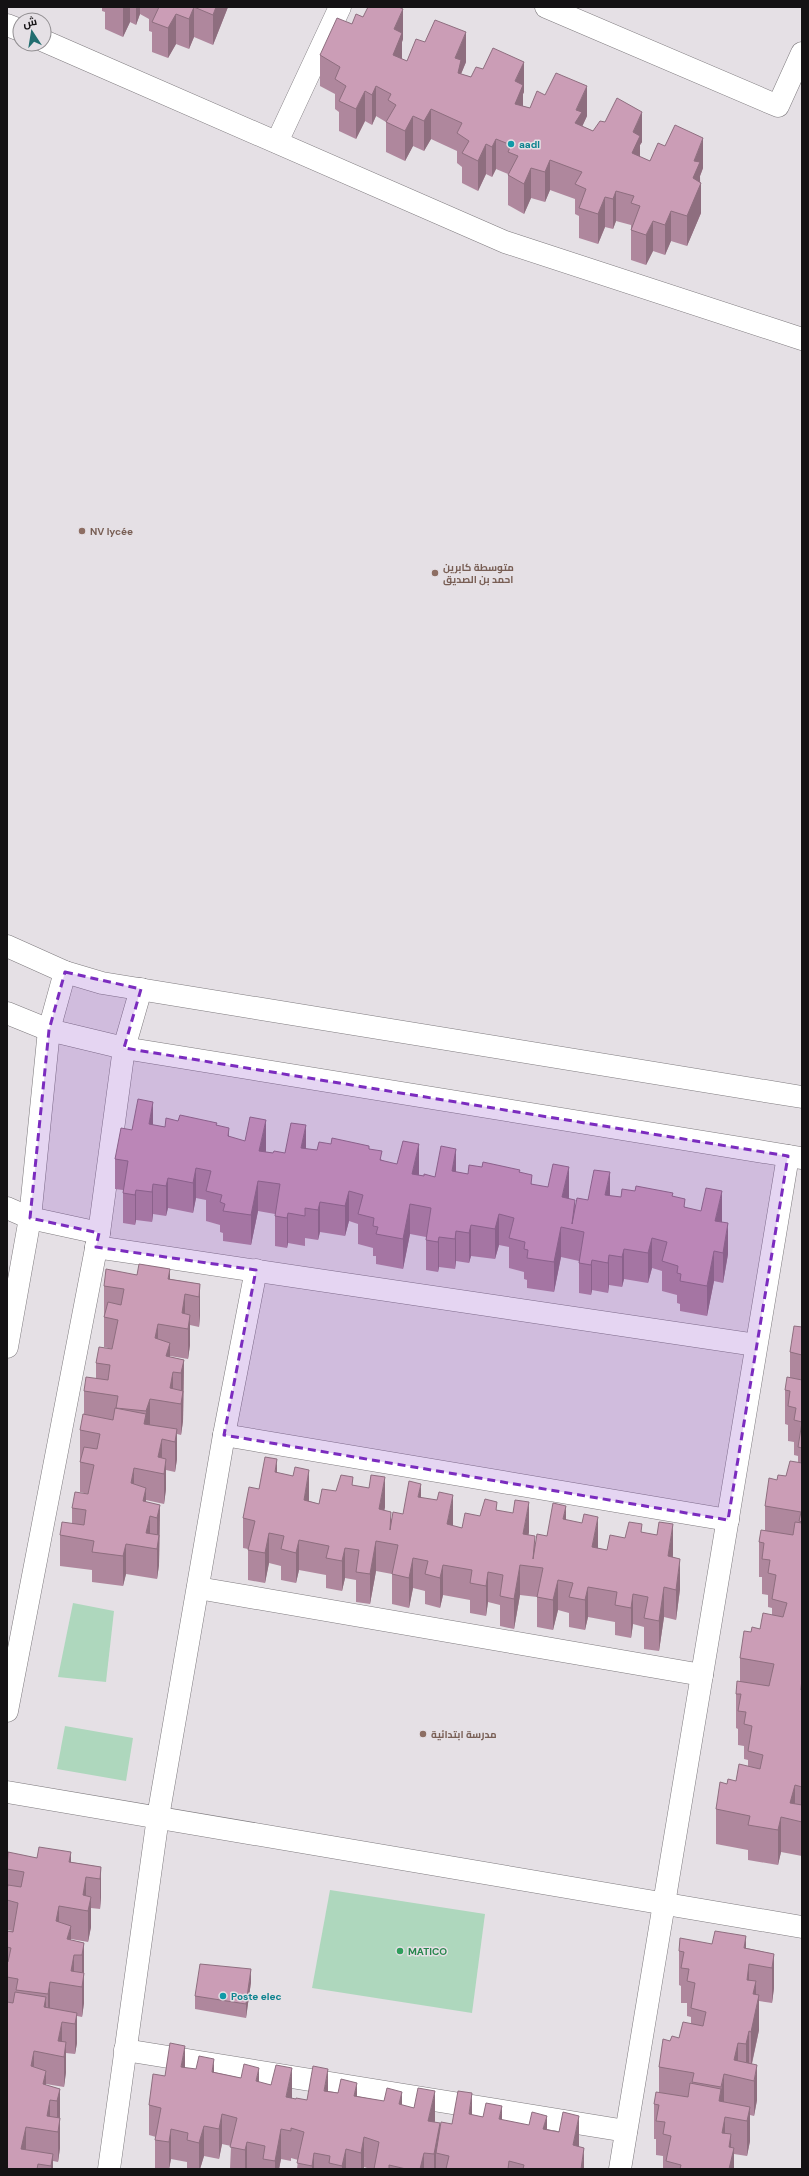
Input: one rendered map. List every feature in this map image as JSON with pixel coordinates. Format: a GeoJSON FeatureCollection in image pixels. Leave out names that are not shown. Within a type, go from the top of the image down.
{"type":"FeatureCollection","features":[{"type":"Feature","properties":{"kind":"street"},"geometry":{"type":"LineString","coordinates":[[277,142],[340,7]]}},
{"type":"Feature","properties":{"kind":"street"},"geometry":{"type":"LineString","coordinates":[[546,7],[778,106],[802,52]]}},
{"type":"Feature","properties":{"kind":"street"},"geometry":{"type":"LineString","coordinates":[[52,44],[505,242],[802,340]]}},
{"type":"Feature","properties":{"kind":"street"},"geometry":{"type":"LineString","coordinates":[[7,946],[65,972],[102,983],[802,1097]]}},
{"type":"Feature","properties":{"kind":"street"},"geometry":{"type":"LineString","coordinates":[[7,1347],[30,1218],[49,1030],[65,972]]}},
{"type":"Feature","properties":{"kind":"street"},"geometry":{"type":"LineString","coordinates":[[7,1711],[97,1240],[124,1048],[140,989]]}},
{"type":"Feature","properties":{"kind":"street"},"geometry":{"type":"LineString","coordinates":[[7,1013],[49,1030],[124,1048],[795,1157],[756,1345],[620,2169]]}},
{"type":"Feature","properties":{"kind":"street"},"geometry":{"type":"LineString","coordinates":[[7,1208],[30,1218],[97,1240],[256,1270],[756,1345]]}},
{"type":"Feature","properties":{"kind":"street"},"geometry":{"type":"LineString","coordinates":[[109,2169],[158,1817],[224,1435],[256,1270]]}},
{"type":"Feature","properties":{"kind":"street"},"geometry":{"type":"LineString","coordinates":[[224,1435],[728,1520]]}},
{"type":"Feature","properties":{"kind":"street"},"geometry":{"type":"LineString","coordinates":[[198,1588],[702,1675]]}},
{"type":"Feature","properties":{"kind":"street"},"geometry":{"type":"LineString","coordinates":[[7,1792],[802,1927]]}},
{"type":"Feature","properties":{"kind":"street"},"geometry":{"type":"LineString","coordinates":[[126,2050],[626,2131]]}},
{"type":"Feature","properties":{"kind":"highlighted area"},"geometry":{"type":"Polygon","coordinates":[[[65,972],[141,989],[124,1048],[788,1156],[728,1520],[224,1435],[256,1270],[96,1247],[99,1233],[30,1218],[49,1030],[65,972]]]}},
{"type":"Feature","properties":{"kind":"green space"},"geometry":{"type":"Polygon","coordinates":[[[73,1603],[114,1611],[106,1682],[58,1677],[73,1603]]]}},
{"type":"Feature","properties":{"kind":"green space"},"geometry":{"type":"Polygon","coordinates":[[[65,1726],[133,1738],[126,1781],[57,1769],[65,1726]]]}},
{"type":"Feature","properties":{"kind":"green space","name":"MATICO"},"geometry":{"type":"Polygon","coordinates":[[[330,1890],[485,1914],[472,2013],[312,1988],[330,1890]]]}},
{"type":"Feature","properties":{"kind":"building"},"geometry":{"type":"Polygon","coordinates":[[[159,7],[194,7],[189,19],[176,14],[168,28],[152,22],[159,7]]]}},
{"type":"Feature","properties":{"kind":"building"},"geometry":{"type":"Polygon","coordinates":[[[194,7],[216,7],[213,15],[194,7]]]}},
{"type":"Feature","properties":{"kind":"building","name":"aadl"},"geometry":{"type":"Polygon","coordinates":[[[368,7],[399,7],[403,9],[394,29],[402,33],[393,55],[407,61],[416,39],[425,42],[435,20],[466,32],[455,58],[461,60],[458,73],[471,77],[476,67],[483,69],[493,48],[524,62],[515,81],[523,85],[515,104],[530,108],[537,91],[545,95],[556,73],[587,86],[576,110],[582,112],[575,123],[593,131],[600,121],[605,122],[617,98],[642,112],[633,132],[640,136],[632,153],[650,161],[658,143],[665,146],[675,125],[703,138],[694,161],[700,162],[693,178],[701,183],[687,216],[671,211],[665,225],[653,221],[646,235],[631,230],[640,206],[631,203],[634,196],[616,191],[613,199],[605,197],[598,214],[579,208],[586,189],[575,184],[582,172],[550,160],[545,172],[531,168],[524,184],[508,175],[518,156],[508,152],[511,145],[496,139],[492,147],[486,144],[478,161],[462,153],[469,141],[457,133],[462,123],[431,109],[424,121],[413,116],[405,131],[386,122],[396,105],[388,100],[391,94],[376,86],[372,95],[365,91],[356,109],[339,101],[346,86],[335,79],[340,67],[320,55],[337,18],[352,24],[356,14],[363,17],[368,7]]]}},
{"type":"Feature","properties":{"kind":"building"},"geometry":{"type":"Polygon","coordinates":[[[138,1099],[153,1102],[149,1124],[165,1127],[166,1118],[178,1121],[180,1115],[217,1123],[216,1125],[229,1128],[228,1136],[245,1141],[250,1117],[266,1120],[259,1151],[285,1153],[291,1123],[306,1125],[301,1148],[317,1150],[319,1142],[331,1144],[332,1138],[369,1146],[369,1149],[382,1151],[380,1160],[397,1164],[403,1141],[419,1144],[412,1174],[424,1176],[424,1174],[435,1177],[441,1146],[456,1149],[452,1171],[468,1174],[469,1165],[482,1167],[483,1162],[520,1170],[519,1172],[532,1175],[531,1184],[548,1187],[553,1164],[569,1167],[562,1197],[575,1200],[572,1224],[577,1198],[588,1200],[594,1170],[610,1172],[605,1195],[621,1197],[622,1189],[635,1191],[636,1186],[673,1193],[672,1196],[685,1199],[684,1207],[701,1211],[706,1188],[722,1191],[715,1221],[728,1223],[723,1253],[714,1251],[707,1286],[680,1281],[681,1274],[677,1273],[678,1266],[662,1261],[667,1242],[652,1238],[648,1253],[624,1249],[622,1257],[609,1255],[608,1263],[592,1260],[591,1265],[579,1263],[584,1232],[561,1227],[554,1262],[527,1258],[528,1250],[524,1249],[525,1242],[509,1238],[514,1218],[499,1214],[495,1229],[471,1225],[469,1233],[456,1231],[455,1239],[439,1237],[438,1242],[426,1240],[431,1208],[410,1204],[403,1239],[376,1234],[378,1227],[373,1226],[374,1218],[358,1214],[363,1195],[349,1191],[345,1206],[320,1202],[318,1210],[305,1208],[305,1216],[288,1213],[287,1218],[275,1216],[280,1184],[258,1181],[251,1215],[223,1211],[225,1204],[220,1202],[222,1195],[206,1191],[211,1171],[196,1168],[193,1183],[168,1178],[166,1186],[153,1184],[152,1192],[136,1190],[135,1195],[123,1193],[128,1161],[115,1159],[121,1128],[132,1130],[138,1099]]]}},
{"type":"Feature","properties":{"kind":"building"},"geometry":{"type":"Polygon","coordinates":[[[139,1264],[170,1269],[168,1279],[200,1284],[199,1297],[185,1294],[182,1313],[190,1315],[188,1329],[158,1324],[155,1338],[170,1343],[166,1356],[184,1360],[181,1373],[173,1372],[170,1388],[183,1391],[181,1404],[150,1399],[146,1411],[116,1408],[118,1396],[84,1391],[86,1377],[108,1380],[110,1365],[96,1363],[99,1347],[112,1349],[118,1320],[104,1317],[108,1302],[121,1305],[124,1289],[104,1286],[106,1269],[137,1275],[139,1264]]]}},
{"type":"Feature","properties":{"kind":"building"},"geometry":{"type":"Polygon","coordinates":[[[794,1326],[802,1327],[802,1355],[790,1352],[794,1326]]]}},
{"type":"Feature","properties":{"kind":"building"},"geometry":{"type":"Polygon","coordinates":[[[787,1377],[802,1380],[802,1422],[794,1420],[796,1408],[788,1406],[790,1391],[785,1390],[787,1377]]]}},
{"type":"Feature","properties":{"kind":"building"},"geometry":{"type":"Polygon","coordinates":[[[115,1408],[146,1414],[144,1424],[177,1429],[175,1442],[162,1439],[158,1457],[166,1459],[164,1474],[134,1468],[131,1483],[146,1488],[143,1501],[160,1505],[157,1518],[150,1516],[146,1533],[159,1535],[157,1549],[126,1544],[123,1556],[92,1552],[94,1541],[60,1535],[62,1522],[84,1525],[86,1510],[72,1508],[75,1492],[88,1494],[94,1465],[80,1462],[84,1447],[97,1449],[100,1434],[80,1430],[83,1414],[113,1420],[115,1408]]]}},
{"type":"Feature","properties":{"kind":"building"},"geometry":{"type":"Polygon","coordinates":[[[802,1422],[802,1448],[798,1447],[802,1422]]]}},
{"type":"Feature","properties":{"kind":"building"},"geometry":{"type":"Polygon","coordinates":[[[265,1457],[277,1459],[275,1472],[293,1476],[295,1467],[309,1470],[304,1500],[319,1504],[322,1489],[336,1491],[341,1475],[353,1477],[352,1485],[369,1488],[371,1475],[385,1477],[379,1509],[391,1512],[390,1530],[393,1512],[403,1514],[409,1481],[421,1484],[418,1497],[437,1500],[439,1492],[453,1495],[447,1524],[462,1528],[465,1513],[480,1516],[485,1499],[497,1502],[496,1510],[513,1513],[515,1500],[529,1502],[523,1534],[535,1536],[533,1559],[537,1534],[547,1536],[553,1503],[566,1506],[563,1519],[582,1523],[584,1514],[598,1517],[592,1547],[607,1550],[610,1535],[625,1538],[629,1522],[642,1524],[641,1532],[657,1535],[659,1522],[673,1524],[668,1556],[680,1559],[676,1590],[664,1587],[659,1621],[644,1618],[648,1597],[633,1594],[631,1608],[615,1605],[617,1592],[588,1587],[585,1600],[569,1597],[573,1583],[558,1580],[553,1600],[537,1597],[543,1568],[520,1565],[514,1599],[500,1596],[503,1575],[488,1572],[486,1586],[470,1583],[472,1570],[443,1565],[440,1578],[425,1574],[428,1561],[413,1558],[409,1578],[392,1574],[398,1545],[376,1541],[370,1574],[356,1572],[359,1550],[345,1548],[342,1561],[326,1558],[329,1546],[299,1540],[296,1553],[281,1549],[284,1536],[269,1533],[265,1553],[248,1550],[255,1521],[243,1518],[249,1487],[259,1489],[265,1457]]]}},
{"type":"Feature","properties":{"kind":"building"},"geometry":{"type":"Polygon","coordinates":[[[790,1461],[802,1463],[802,1522],[799,1521],[801,1512],[765,1506],[769,1478],[777,1480],[778,1475],[786,1476],[790,1461]]]}},
{"type":"Feature","properties":{"kind":"building"},"geometry":{"type":"Polygon","coordinates":[[[795,1522],[802,1523],[802,1787],[795,1785],[790,1803],[802,1805],[802,1822],[781,1817],[778,1830],[748,1825],[750,1816],[716,1809],[720,1782],[727,1784],[728,1779],[736,1781],[739,1764],[760,1769],[763,1755],[748,1751],[752,1726],[744,1724],[746,1712],[738,1711],[741,1694],[736,1694],[737,1681],[769,1686],[774,1664],[740,1658],[744,1631],[751,1632],[752,1627],[760,1629],[763,1613],[783,1617],[787,1603],[772,1599],[776,1575],[768,1573],[770,1560],[762,1559],[764,1543],[759,1542],[761,1530],[793,1535],[795,1522]]]}},
{"type":"Feature","properties":{"kind":"building"},"geometry":{"type":"Polygon","coordinates":[[[39,1847],[71,1852],[69,1862],[101,1867],[100,1879],[86,1877],[83,1895],[91,1897],[88,1911],[59,1906],[56,1921],[71,1926],[67,1939],[84,1943],[82,1955],[74,1955],[71,1971],[84,1973],[82,1987],[50,1982],[48,1994],[16,1990],[18,1979],[7,1977],[7,1962],[11,1948],[7,1947],[7,1931],[13,1932],[18,1903],[7,1900],[7,1890],[8,1885],[21,1887],[24,1872],[7,1869],[8,1852],[37,1858],[39,1847]]]}},
{"type":"Feature","properties":{"kind":"building"},"geometry":{"type":"Polygon","coordinates":[[[715,1931],[746,1936],[744,1948],[774,1954],[772,1968],[749,1964],[747,1980],[756,1981],[753,1994],[759,1995],[751,2032],[749,2031],[746,2044],[738,2043],[734,2060],[757,2065],[754,2081],[724,2074],[721,2087],[692,2082],[694,2073],[659,2067],[663,2039],[670,2041],[672,2036],[679,2038],[683,2022],[703,2026],[706,2012],[691,2008],[695,1983],[687,1981],[689,1969],[681,1968],[684,1952],[679,1951],[680,1938],[712,1944],[715,1931]]]}},
{"type":"Feature","properties":{"kind":"building"},"geometry":{"type":"Polygon","coordinates":[[[200,1964],[251,1969],[246,2004],[195,1996],[200,1964]]]}},
{"type":"Feature","properties":{"kind":"building"},"geometry":{"type":"Polygon","coordinates":[[[15,1992],[46,1997],[44,2007],[77,2013],[75,2024],[62,2022],[58,2041],[66,2042],[64,2057],[34,2051],[31,2066],[46,2071],[43,2084],[60,2089],[57,2101],[50,2100],[47,2116],[60,2118],[58,2132],[26,2127],[21,2149],[53,2154],[51,2166],[38,2164],[37,2169],[7,2169],[7,2002],[13,2003],[15,1992]]]}},
{"type":"Feature","properties":{"kind":"building"},"geometry":{"type":"Polygon","coordinates":[[[170,2043],[185,2046],[181,2067],[196,2069],[199,2056],[214,2059],[212,2072],[241,2078],[244,2064],[259,2068],[256,2081],[271,2085],[276,2065],[292,2068],[286,2097],[296,2099],[307,2100],[313,2066],[328,2069],[324,2091],[338,2093],[341,2079],[357,2083],[354,2096],[384,2101],[387,2088],[402,2092],[399,2104],[414,2108],[418,2088],[435,2091],[428,2121],[440,2123],[434,2154],[424,2153],[420,2169],[406,2169],[389,2165],[389,2169],[374,2169],[379,2142],[364,2137],[361,2153],[346,2149],[342,2166],[329,2163],[330,2156],[314,2153],[312,2166],[297,2163],[304,2132],[291,2128],[291,2131],[281,2129],[275,2161],[263,2159],[265,2146],[247,2142],[245,2150],[230,2147],[237,2118],[222,2114],[219,2129],[204,2126],[199,2143],[187,2140],[188,2133],[171,2129],[169,2142],[155,2140],[161,2108],[149,2105],[153,2074],[165,2076],[170,2043]]]}},
{"type":"Feature","properties":{"kind":"building"},"geometry":{"type":"Polygon","coordinates":[[[690,2083],[721,2089],[719,2101],[750,2107],[747,2121],[725,2117],[722,2133],[731,2134],[729,2147],[734,2148],[729,2169],[680,2169],[681,2165],[666,2161],[671,2136],[663,2134],[665,2122],[656,2121],[659,2105],[654,2104],[656,2092],[688,2097],[690,2083]]]}},
{"type":"Feature","properties":{"kind":"building"},"geometry":{"type":"Polygon","coordinates":[[[458,2091],[472,2093],[469,2114],[483,2117],[486,2103],[502,2106],[499,2119],[529,2125],[532,2112],[547,2116],[543,2129],[559,2132],[563,2112],[579,2116],[573,2145],[584,2148],[581,2169],[523,2169],[524,2165],[509,2161],[508,2169],[446,2169],[449,2156],[436,2153],[441,2122],[452,2124],[458,2091]]]}},
{"type":"Feature","properties":{"kind":"place","name":"aadl"},"geometry":{"type":"Point","coordinates":[511,144]}},
{"type":"Feature","properties":{"kind":"place","name":"NV lycée"},"geometry":{"type":"Point","coordinates":[82,531]}},
{"type":"Feature","properties":{"kind":"place","name":"متوسطة كابرين احمد بن الصديق"},"geometry":{"type":"Point","coordinates":[435,573]}},
{"type":"Feature","properties":{"kind":"place","name":"مدرسة ابتدائية"},"geometry":{"type":"Point","coordinates":[423,1734]}},
{"type":"Feature","properties":{"kind":"place","name":"MATICO"},"geometry":{"type":"Point","coordinates":[400,1951]}},
{"type":"Feature","properties":{"kind":"place","name":"Poste elec"},"geometry":{"type":"Point","coordinates":[223,1996]}}]}
